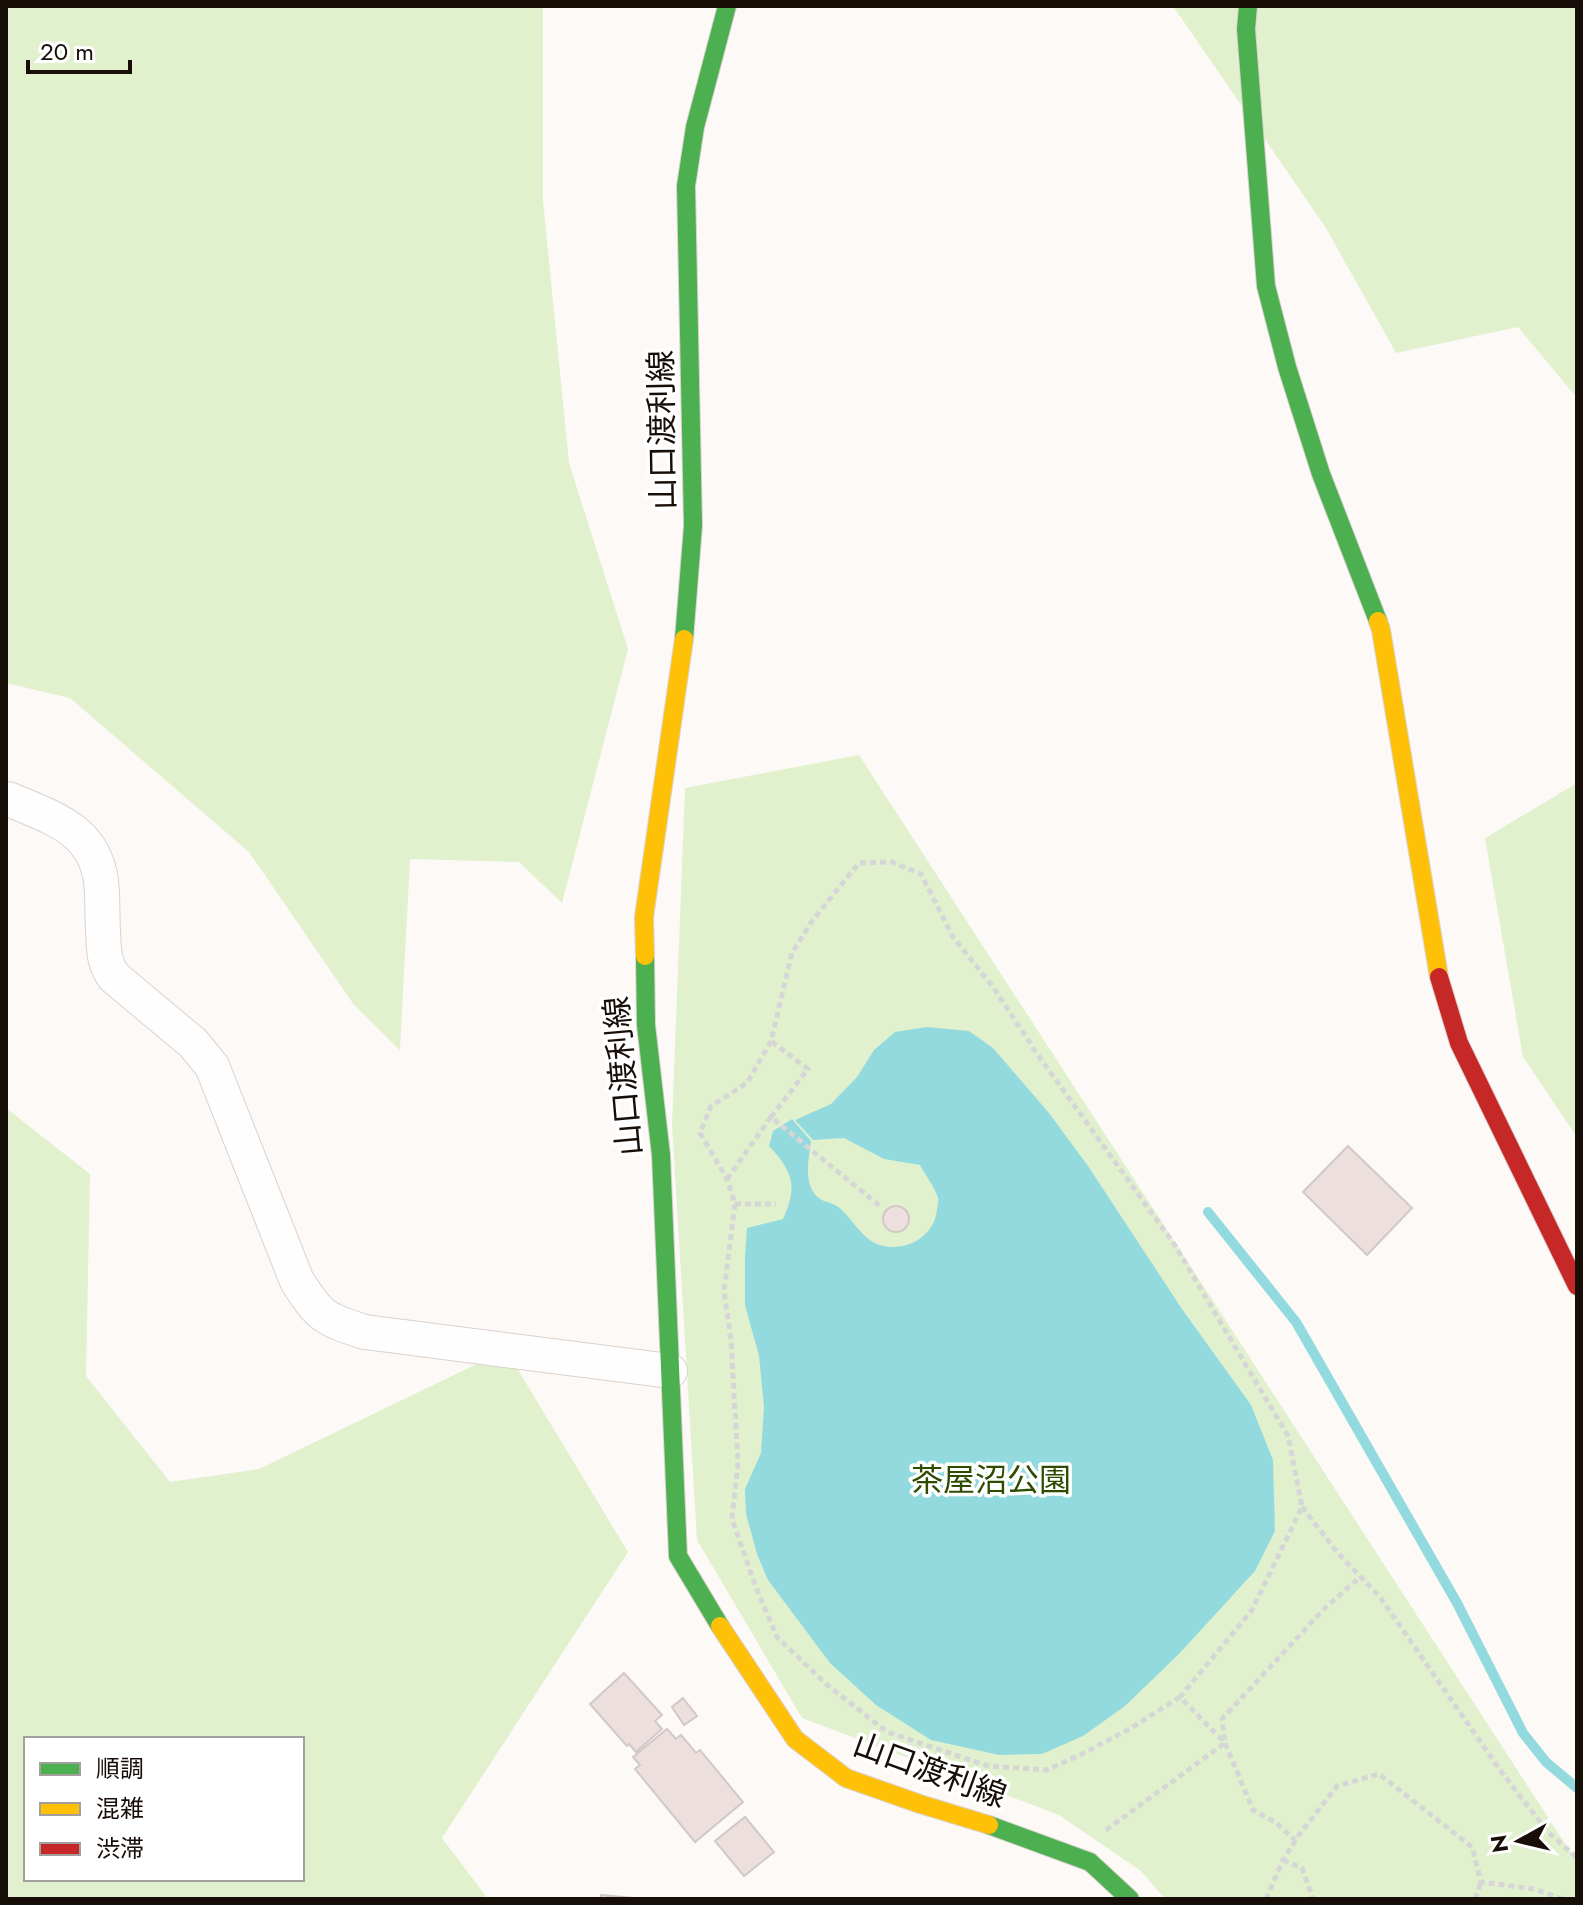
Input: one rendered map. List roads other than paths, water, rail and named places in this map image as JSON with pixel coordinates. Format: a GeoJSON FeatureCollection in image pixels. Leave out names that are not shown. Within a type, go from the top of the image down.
{"type":"FeatureCollection","features":[{"type":"Feature","properties":{"kind":"main road","name":"山口渡利線"},"geometry":{"type":"LineString","coordinates":[[727,6],[695,127],[686,186],[693,526],[683,657],[644,917],[646,1025],[661,1155],[678,1556],[716,1622],[795,1739],[846,1778],[1090,1862],[1130,1899]]}},
{"type":"Feature","properties":{"kind":"main road"},"geometry":{"type":"LineString","coordinates":[[1248,6],[1246,29],[1266,286],[1287,367],[1321,474],[1381,630],[1440,981],[1459,1043],[1577,1286]]}},
{"type":"Feature","properties":{"kind":"street"},"geometry":{"type":"LineString","coordinates":[[6,799],[67,825],[96,858],[102,890],[106,966],[114,977],[193,1043],[212,1066],[297,1281],[323,1316],[365,1332],[670,1371]]}},
{"type":"Feature","properties":{"kind":"water"},"geometry":{"type":"Polygon","coordinates":[[[927,1027],[969,1031],[993,1048],[1049,1113],[1251,1405],[1273,1460],[1275,1531],[1255,1571],[1179,1654],[1125,1706],[1083,1736],[1042,1754],[999,1755],[931,1740],[876,1705],[830,1663],[768,1580],[746,1514],[745,1489],[761,1453],[764,1407],[759,1356],[745,1305],[747,1228],[783,1219],[791,1197],[788,1172],[769,1146],[773,1131],[792,1119],[811,1141],[808,1172],[814,1194],[837,1206],[871,1241],[897,1247],[924,1236],[935,1220],[938,1200],[920,1165],[884,1159],[844,1138],[813,1140],[795,1120],[831,1104],[857,1077],[874,1050],[895,1032],[927,1027]]]}},
{"type":"Feature","properties":{"kind":"waterway"},"geometry":{"type":"LineString","coordinates":[[1208,1212],[1296,1322],[1457,1603],[1523,1733],[1546,1762],[1577,1788]]}},
{"type":"Feature","properties":{"kind":"park label","name":"茶屋沼公園"},"geometry":{"type":"Point","coordinates":[991,1480]}}]}
